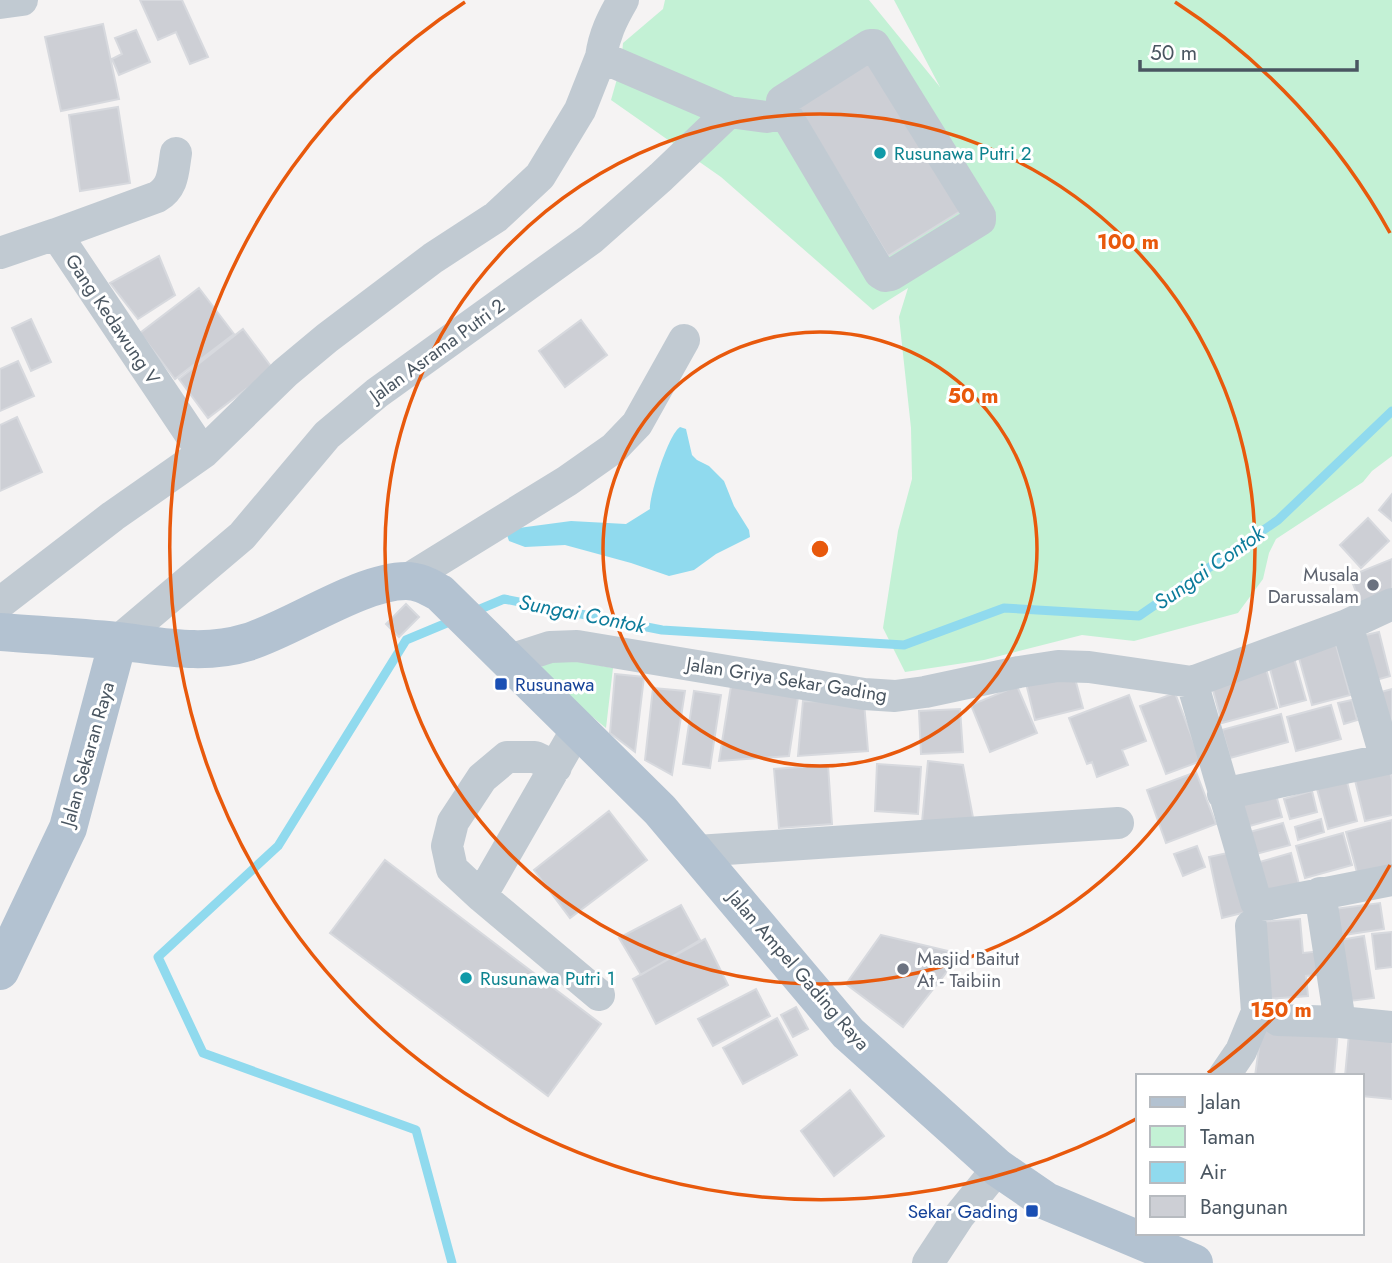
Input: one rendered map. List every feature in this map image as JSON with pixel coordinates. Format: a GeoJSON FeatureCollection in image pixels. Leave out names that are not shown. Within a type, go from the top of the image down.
{"type":"FeatureCollection","features":[{"type":"Feature","properties":{"kind":"main road"},"geometry":{"type":"LineString","coordinates":[[0,632],[118,641],[173,649],[218,649],[248,642],[363,591],[405,581]]}},
{"type":"Feature","properties":{"kind":"main road","name":"Jalan Ampel Gading Raya"},"geometry":{"type":"LineString","coordinates":[[405,581],[422,583],[440,593],[660,810],[697,850],[848,1033],[998,1168],[1046,1201],[1136,1232]]}},
{"type":"Feature","properties":{"kind":"main road","name":"Jalan Sekaran Raya"},"geometry":{"type":"LineString","coordinates":[[0,971],[68,828],[118,641]]}},
{"type":"Feature","properties":{"kind":"main road","name":"Jalan Ampel Gading Raya"},"geometry":{"type":"LineString","coordinates":[[1161,1240],[1194,1263]]}},
{"type":"Feature","properties":{"kind":"street"},"geometry":{"type":"LineString","coordinates":[[0,3],[22,0]]}},
{"type":"Feature","properties":{"kind":"street"},"geometry":{"type":"LineString","coordinates":[[0,603],[113,516],[203,453],[285,373],[327,338],[433,258],[496,217],[540,176],[580,110],[601,57],[611,21],[623,0]]}},
{"type":"Feature","properties":{"kind":"street"},"geometry":{"type":"LineString","coordinates":[[874,45],[980,220],[891,275],[885,276],[880,273],[785,113],[782,101],[874,45]]}},
{"type":"Feature","properties":{"kind":"street"},"geometry":{"type":"LineString","coordinates":[[601,57],[729,112],[767,117],[785,113]]}},
{"type":"Feature","properties":{"kind":"street","name":"Jalan Asrama Putri 2"},"geometry":{"type":"LineString","coordinates":[[118,641],[242,536],[327,435],[377,393],[591,239],[729,112]]}},
{"type":"Feature","properties":{"kind":"street"},"geometry":{"type":"LineString","coordinates":[[56,234],[165,192],[171,183],[176,153]]}},
{"type":"Feature","properties":{"kind":"street","name":"Gang Kedawung V"},"geometry":{"type":"LineString","coordinates":[[0,253],[56,234],[203,453]]}},
{"type":"Feature","properties":{"kind":"street"},"geometry":{"type":"LineString","coordinates":[[405,581],[614,448],[637,424],[684,340]]}},
{"type":"Feature","properties":{"kind":"street","name":"Jalan Griya Sekar Gading"},"geometry":{"type":"LineString","coordinates":[[496,650],[576,646],[864,694],[895,696],[1058,666],[1089,667],[1192,682],[1347,625],[1392,604]]}},
{"type":"Feature","properties":{"kind":"street"},"geometry":{"type":"LineString","coordinates":[[1223,794],[1389,758],[1347,625]]}},
{"type":"Feature","properties":{"kind":"street"},"geometry":{"type":"LineString","coordinates":[[1192,682],[1256,902],[1260,905],[1270,904],[1392,880]]}},
{"type":"Feature","properties":{"kind":"street"},"geometry":{"type":"LineString","coordinates":[[481,896],[577,729]]}},
{"type":"Feature","properties":{"kind":"street"},"geometry":{"type":"LineString","coordinates":[[556,766],[535,757],[507,757],[482,779],[453,822],[447,846],[452,869],[598,995]]}},
{"type":"Feature","properties":{"kind":"street"},"geometry":{"type":"LineString","coordinates":[[697,850],[1118,823]]}},
{"type":"Feature","properties":{"kind":"street"},"geometry":{"type":"LineString","coordinates":[[1320,893],[1340,1023]]}},
{"type":"Feature","properties":{"kind":"street"},"geometry":{"type":"LineString","coordinates":[[1225,1074],[1241,1051],[1257,1012],[1251,926]]}},
{"type":"Feature","properties":{"kind":"street"},"geometry":{"type":"LineString","coordinates":[[1278,1020],[1392,1027]]}},
{"type":"Feature","properties":{"kind":"street"},"geometry":{"type":"LineString","coordinates":[[928,1263],[959,1216],[998,1168]]}},
{"type":"Feature","properties":{"kind":"green space"},"geometry":{"type":"Polygon","coordinates":[[[665,0],[869,0],[940,87],[894,0],[1392,0],[1392,456],[1372,471],[1363,482],[1276,539],[1269,553],[1263,579],[1238,613],[1134,641],[1082,635],[984,660],[905,672],[883,628],[898,531],[912,479],[911,428],[899,317],[908,288],[873,310],[721,177],[611,100],[621,65],[623,43],[663,9],[665,0]]]}},
{"type":"Feature","properties":{"kind":"green space"},"geometry":{"type":"Polygon","coordinates":[[[553,657],[613,668],[606,728],[545,678],[540,670],[544,663],[553,657]]]}},
{"type":"Feature","properties":{"kind":"water"},"geometry":{"type":"Polygon","coordinates":[[[680,427],[686,429],[692,455],[709,466],[724,481],[750,537],[716,554],[694,570],[669,576],[565,545],[525,547],[509,541],[507,535],[511,529],[571,521],[626,524],[650,509],[660,465],[670,441],[680,427]]]}},
{"type":"Feature","properties":{"kind":"building"},"geometry":{"type":"Polygon","coordinates":[[[140,0],[182,0],[208,57],[190,64],[176,32],[158,40],[140,0]]]}},
{"type":"Feature","properties":{"kind":"building"},"geometry":{"type":"Polygon","coordinates":[[[103,24],[119,99],[61,111],[45,37],[103,24]]]}},
{"type":"Feature","properties":{"kind":"building"},"geometry":{"type":"Polygon","coordinates":[[[136,30],[150,62],[119,75],[112,59],[122,54],[115,38],[136,30]]]}},
{"type":"Feature","properties":{"kind":"building","name":"Rusunawa Putri 2"},"geometry":{"type":"Polygon","coordinates":[[[872,49],[967,207],[888,256],[793,99],[872,49]]]}},
{"type":"Feature","properties":{"kind":"building"},"geometry":{"type":"Polygon","coordinates":[[[118,107],[130,183],[80,191],[69,115],[118,107]]]}},
{"type":"Feature","properties":{"kind":"building"},"geometry":{"type":"Polygon","coordinates":[[[159,256],[175,295],[138,319],[110,283],[159,256]]]}},
{"type":"Feature","properties":{"kind":"building"},"geometry":{"type":"Polygon","coordinates":[[[199,288],[234,334],[175,379],[140,333],[199,288]]]}},
{"type":"Feature","properties":{"kind":"building"},"geometry":{"type":"Polygon","coordinates":[[[31,319],[51,362],[31,371],[12,328],[31,319]]]}},
{"type":"Feature","properties":{"kind":"building"},"geometry":{"type":"Polygon","coordinates":[[[581,320],[607,355],[565,387],[539,351],[581,320]]]}},
{"type":"Feature","properties":{"kind":"building"},"geometry":{"type":"Polygon","coordinates":[[[243,329],[273,369],[208,418],[179,379],[243,329]]]}},
{"type":"Feature","properties":{"kind":"building"},"geometry":{"type":"Polygon","coordinates":[[[18,361],[34,396],[0,411],[0,369],[18,361]]]}},
{"type":"Feature","properties":{"kind":"building"},"geometry":{"type":"Polygon","coordinates":[[[17,417],[42,472],[0,491],[0,425],[17,417]]]}},
{"type":"Feature","properties":{"kind":"building"},"geometry":{"type":"Polygon","coordinates":[[[1392,494],[1392,521],[1379,510],[1392,494]]]}},
{"type":"Feature","properties":{"kind":"building"},"geometry":{"type":"Polygon","coordinates":[[[1368,518],[1389,541],[1361,568],[1340,545],[1368,518]]]}},
{"type":"Feature","properties":{"kind":"building","name":"Musala Darussalam"},"geometry":{"type":"Polygon","coordinates":[[[1392,559],[1392,593],[1361,605],[1350,576],[1392,559]]]}},
{"type":"Feature","properties":{"kind":"building"},"geometry":{"type":"Polygon","coordinates":[[[406,604],[419,617],[399,637],[386,624],[406,604]]]}},
{"type":"Feature","properties":{"kind":"building"},"geometry":{"type":"Polygon","coordinates":[[[1379,632],[1390,676],[1369,682],[1357,637],[1379,632]]]}},
{"type":"Feature","properties":{"kind":"building"},"geometry":{"type":"Polygon","coordinates":[[[1335,641],[1350,695],[1312,705],[1297,651],[1335,641]]]}},
{"type":"Feature","properties":{"kind":"building"},"geometry":{"type":"Polygon","coordinates":[[[1294,658],[1306,700],[1280,707],[1269,665],[1294,658]]]}},
{"type":"Feature","properties":{"kind":"building"},"geometry":{"type":"Polygon","coordinates":[[[1266,669],[1277,708],[1222,723],[1211,683],[1266,669]]]}},
{"type":"Feature","properties":{"kind":"building"},"geometry":{"type":"Polygon","coordinates":[[[1073,671],[1083,708],[1035,720],[1026,683],[1073,671]]]}},
{"type":"Feature","properties":{"kind":"building"},"geometry":{"type":"Polygon","coordinates":[[[615,674],[644,677],[635,752],[610,733],[615,674]]]}},
{"type":"Feature","properties":{"kind":"building"},"geometry":{"type":"Polygon","coordinates":[[[731,686],[798,697],[789,756],[719,761],[731,686]]]}},
{"type":"Feature","properties":{"kind":"building"},"geometry":{"type":"Polygon","coordinates":[[[1017,686],[1037,733],[990,752],[971,705],[1017,686]]]}},
{"type":"Feature","properties":{"kind":"building"},"geometry":{"type":"Polygon","coordinates":[[[653,688],[685,691],[672,775],[645,760],[653,688]]]}},
{"type":"Feature","properties":{"kind":"building"},"geometry":{"type":"Polygon","coordinates":[[[1392,689],[1392,732],[1374,694],[1392,689]]]}},
{"type":"Feature","properties":{"kind":"building"},"geometry":{"type":"Polygon","coordinates":[[[694,691],[721,695],[710,768],[683,764],[694,691]]]}},
{"type":"Feature","properties":{"kind":"building"},"geometry":{"type":"Polygon","coordinates":[[[1175,693],[1201,761],[1166,774],[1140,706],[1175,693]]]}},
{"type":"Feature","properties":{"kind":"building"},"geometry":{"type":"Polygon","coordinates":[[[1129,695],[1146,741],[1122,750],[1128,765],[1097,777],[1092,762],[1087,764],[1069,718],[1129,695]]]}},
{"type":"Feature","properties":{"kind":"building"},"geometry":{"type":"Polygon","coordinates":[[[1352,700],[1357,720],[1344,724],[1338,703],[1352,700]]]}},
{"type":"Feature","properties":{"kind":"building"},"geometry":{"type":"Polygon","coordinates":[[[803,701],[864,702],[868,751],[798,756],[803,701]]]}},
{"type":"Feature","properties":{"kind":"building"},"geometry":{"type":"Polygon","coordinates":[[[1331,705],[1341,739],[1296,751],[1287,717],[1331,705]]]}},
{"type":"Feature","properties":{"kind":"building"},"geometry":{"type":"Polygon","coordinates":[[[960,709],[963,752],[921,754],[919,711],[960,709]]]}},
{"type":"Feature","properties":{"kind":"building"},"geometry":{"type":"Polygon","coordinates":[[[1281,714],[1288,742],[1230,758],[1222,730],[1281,714]]]}},
{"type":"Feature","properties":{"kind":"building"},"geometry":{"type":"Polygon","coordinates":[[[928,761],[963,765],[975,828],[922,822],[928,761]]]}},
{"type":"Feature","properties":{"kind":"building"},"geometry":{"type":"Polygon","coordinates":[[[1388,763],[1392,780],[1392,815],[1365,821],[1353,772],[1388,763]]]}},
{"type":"Feature","properties":{"kind":"building"},"geometry":{"type":"Polygon","coordinates":[[[877,764],[921,767],[918,814],[875,811],[877,764]]]}},
{"type":"Feature","properties":{"kind":"building"},"geometry":{"type":"Polygon","coordinates":[[[828,765],[832,824],[779,828],[774,769],[828,765]]]}},
{"type":"Feature","properties":{"kind":"building"},"geometry":{"type":"Polygon","coordinates":[[[1344,770],[1357,821],[1328,829],[1314,778],[1344,770]]]}},
{"type":"Feature","properties":{"kind":"building"},"geometry":{"type":"Polygon","coordinates":[[[1196,772],[1216,824],[1166,843],[1147,790],[1196,772]]]}},
{"type":"Feature","properties":{"kind":"building"},"geometry":{"type":"Polygon","coordinates":[[[1274,787],[1282,817],[1246,827],[1238,797],[1274,787]]]}},
{"type":"Feature","properties":{"kind":"building"},"geometry":{"type":"Polygon","coordinates":[[[1312,791],[1317,812],[1290,819],[1284,799],[1312,791]]]}},
{"type":"Feature","properties":{"kind":"building"},"geometry":{"type":"Polygon","coordinates":[[[609,811],[647,860],[570,918],[534,870],[609,811]]]}},
{"type":"Feature","properties":{"kind":"building"},"geometry":{"type":"Polygon","coordinates":[[[1321,819],[1324,832],[1298,840],[1295,827],[1321,819]]]}},
{"type":"Feature","properties":{"kind":"building"},"geometry":{"type":"Polygon","coordinates":[[[1392,820],[1392,867],[1358,876],[1346,832],[1392,820]]]}},
{"type":"Feature","properties":{"kind":"building"},"geometry":{"type":"Polygon","coordinates":[[[1283,823],[1290,845],[1252,855],[1246,833],[1283,823]]]}},
{"type":"Feature","properties":{"kind":"building"},"geometry":{"type":"Polygon","coordinates":[[[1343,833],[1352,865],[1305,878],[1296,846],[1343,833]]]}},
{"type":"Feature","properties":{"kind":"building"},"geometry":{"type":"Polygon","coordinates":[[[1197,846],[1205,867],[1183,876],[1174,854],[1197,846]]]}},
{"type":"Feature","properties":{"kind":"building"},"geometry":{"type":"Polygon","coordinates":[[[1237,851],[1250,911],[1222,918],[1209,857],[1237,851]]]}},
{"type":"Feature","properties":{"kind":"building"},"geometry":{"type":"Polygon","coordinates":[[[1291,853],[1300,888],[1259,900],[1249,865],[1291,853]]]}},
{"type":"Feature","properties":{"kind":"building","name":"Rusunawa Putri 1"},"geometry":{"type":"Polygon","coordinates":[[[385,860],[601,1024],[548,1096],[330,933],[385,860]]]}},
{"type":"Feature","properties":{"kind":"building"},"geometry":{"type":"Polygon","coordinates":[[[1380,903],[1384,929],[1337,936],[1334,909],[1380,903]]]}},
{"type":"Feature","properties":{"kind":"building"},"geometry":{"type":"Polygon","coordinates":[[[681,905],[700,940],[641,975],[619,938],[681,905]]]}},
{"type":"Feature","properties":{"kind":"building"},"geometry":{"type":"Polygon","coordinates":[[[1300,919],[1303,953],[1322,951],[1324,974],[1306,976],[1308,996],[1267,999],[1259,922],[1300,919]]]}},
{"type":"Feature","properties":{"kind":"building"},"geometry":{"type":"Polygon","coordinates":[[[1392,932],[1392,967],[1376,969],[1372,934],[1392,932]]]}},
{"type":"Feature","properties":{"kind":"building","name":"Masjid Baitut At - Taibiin"},"geometry":{"type":"Polygon","coordinates":[[[881,935],[961,954],[903,1027],[846,984],[881,935]]]}},
{"type":"Feature","properties":{"kind":"building"},"geometry":{"type":"Polygon","coordinates":[[[1364,936],[1374,998],[1342,1002],[1334,941],[1364,936]]]}},
{"type":"Feature","properties":{"kind":"building"},"geometry":{"type":"Polygon","coordinates":[[[705,939],[728,985],[656,1024],[633,979],[705,939]]]}},
{"type":"Feature","properties":{"kind":"building"},"geometry":{"type":"Polygon","coordinates":[[[756,989],[770,1016],[713,1046],[698,1019],[756,989]]]}},
{"type":"Feature","properties":{"kind":"building"},"geometry":{"type":"Polygon","coordinates":[[[796,1007],[808,1029],[793,1037],[781,1015],[796,1007]]]}},
{"type":"Feature","properties":{"kind":"building"},"geometry":{"type":"Polygon","coordinates":[[[777,1018],[797,1055],[743,1084],[723,1048],[777,1018]]]}},
{"type":"Feature","properties":{"kind":"building"},"geometry":{"type":"Polygon","coordinates":[[[1262,1026],[1338,1031],[1334,1074],[1255,1074],[1262,1026]]]}},
{"type":"Feature","properties":{"kind":"building"},"geometry":{"type":"Polygon","coordinates":[[[1349,1034],[1392,1038],[1392,1099],[1364,1096],[1364,1074],[1345,1074],[1349,1034]]]}},
{"type":"Feature","properties":{"kind":"building"},"geometry":{"type":"Polygon","coordinates":[[[850,1090],[884,1136],[834,1176],[801,1131],[850,1090]]]}},
{"type":"Feature","properties":{"kind":"waterway","name":"Sungai Contok"},"geometry":{"type":"LineString","coordinates":[[473,612],[504,599],[662,630],[904,645],[1004,608],[1139,616],[1278,520],[1392,411]]}},
{"type":"Feature","properties":{"kind":"waterway","name":"Sungai Contok"},"geometry":{"type":"LineString","coordinates":[[452,1263],[416,1130],[203,1053],[158,957],[278,846],[406,640],[454,620]]}},
{"type":"Feature","properties":{"kind":"place","name":"Rusunawa Putri 2"},"geometry":{"type":"Point","coordinates":[880,153]}},
{"type":"Feature","properties":{"kind":"place","name":"Musala Darussalam"},"geometry":{"type":"Point","coordinates":[1373,585]}},
{"type":"Feature","properties":{"kind":"place","name":"Rusunawa"},"geometry":{"type":"Point","coordinates":[501,684]}},
{"type":"Feature","properties":{"kind":"place","name":"Masjid Baitut At - Taibiin"},"geometry":{"type":"Point","coordinates":[903,969]}},
{"type":"Feature","properties":{"kind":"place","name":"Rusunawa Putri 1"},"geometry":{"type":"Point","coordinates":[466,978]}},
{"type":"Feature","properties":{"kind":"place","name":"Sekar Gading"},"geometry":{"type":"Point","coordinates":[1032,1211]}}]}
